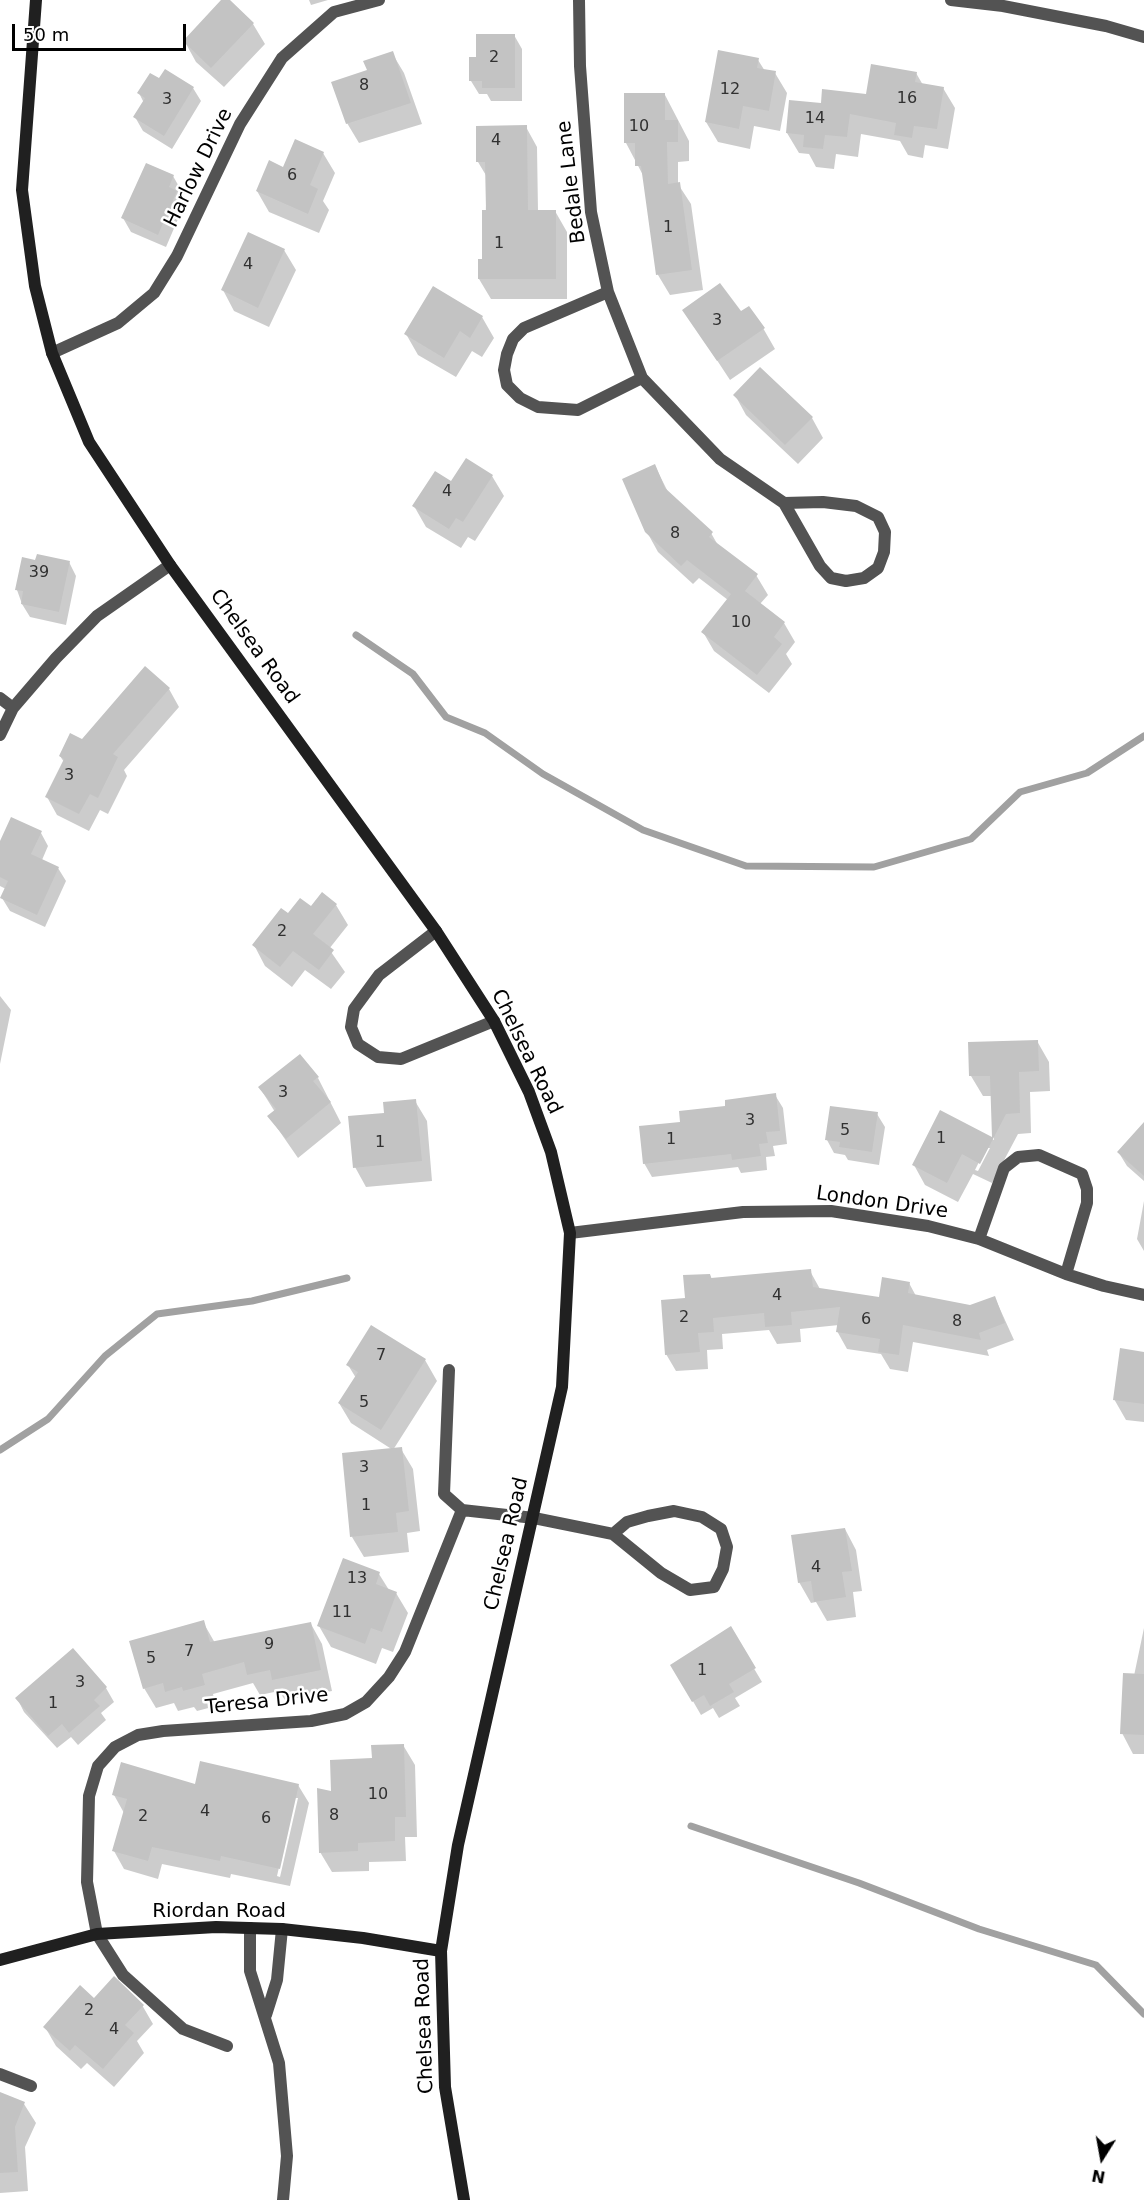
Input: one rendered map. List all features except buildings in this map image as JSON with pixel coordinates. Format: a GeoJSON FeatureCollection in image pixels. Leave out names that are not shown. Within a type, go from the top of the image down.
{"type":"FeatureCollection","features":[{"type":"Feature","properties":{"kind":"street","name":"Chelsea Road"},"geometry":{"type":"LineString","coordinates":[[36,0],[22,190],[35,286],[52,353],[89,442],[170,565],[436,931],[494,1021],[529,1092],[551,1152],[570,1233],[562,1386],[534,1518],[458,1845],[441,1950],[445,2087],[464,2200]]}},
{"type":"Feature","properties":{"kind":"street","name":"Harlow Drive"},"geometry":{"type":"LineString","coordinates":[[52,353],[118,323],[154,293],[188,236],[240,124],[282,58],[334,12],[379,0]]}},
{"type":"Feature","properties":{"kind":"street","name":"Bedale Lane"},"geometry":{"type":"LineString","coordinates":[[579,0],[580,66],[591,212],[608,292],[642,378],[720,459],[784,503],[820,566],[831,578],[846,581],[864,578],[878,568],[884,552],[885,532],[878,518],[856,506],[823,502],[784,503]]}},
{"type":"Feature","properties":{"kind":"street"},"geometry":{"type":"LineString","coordinates":[[951,0],[1015,9],[1144,37]]}},
{"type":"Feature","properties":{"kind":"street"},"geometry":{"type":"LineString","coordinates":[[608,292],[524,328],[513,339],[507,354],[504,370],[507,385],[520,398],[538,406],[578,410],[642,378]]}},
{"type":"Feature","properties":{"kind":"street"},"geometry":{"type":"LineString","coordinates":[[0,735],[13,708],[56,658],[97,616],[170,565]]}},
{"type":"Feature","properties":{"kind":"street"},"geometry":{"type":"LineString","coordinates":[[0,698],[13,708]]}},
{"type":"Feature","properties":{"kind":"street"},"geometry":{"type":"LineString","coordinates":[[436,931],[379,975],[354,1009],[351,1028],[358,1044],[378,1057],[401,1059],[494,1021]]}},
{"type":"Feature","properties":{"kind":"street"},"geometry":{"type":"LineString","coordinates":[[979,1239],[1004,1168],[1018,1157],[1039,1155],[1082,1174],[1087,1189],[1086,1203],[1066,1274]]}},
{"type":"Feature","properties":{"kind":"street","name":"London Drive"},"geometry":{"type":"LineString","coordinates":[[570,1233],[743,1212],[831,1211],[928,1226],[979,1239],[1066,1274],[1144,1295]]}},
{"type":"Feature","properties":{"kind":"street"},"geometry":{"type":"LineString","coordinates":[[449,1370],[444,1494],[462,1510],[534,1518],[613,1534],[661,1573],[690,1590],[714,1587],[723,1569],[727,1547],[721,1529],[702,1517],[674,1511],[627,1522],[613,1534]]}},
{"type":"Feature","properties":{"kind":"street","name":"Teresa Drive"},"geometry":{"type":"LineString","coordinates":[[97,1934],[87,1882],[88,1796],[98,1766],[116,1747],[138,1735],[164,1731],[310,1721],[345,1714],[366,1702],[389,1677],[405,1652],[462,1510]]}},
{"type":"Feature","properties":{"kind":"street","name":"Riordan Road"},"geometry":{"type":"LineString","coordinates":[[0,1960],[97,1934],[216,1927],[282,1929],[441,1950]]}},
{"type":"Feature","properties":{"kind":"street"},"geometry":{"type":"LineString","coordinates":[[250,1928],[250,1971],[266,2015],[279,2062],[287,2156],[283,2200]]}},
{"type":"Feature","properties":{"kind":"street"},"geometry":{"type":"LineString","coordinates":[[266,2015],[277,1980],[282,1929]]}},
{"type":"Feature","properties":{"kind":"street"},"geometry":{"type":"LineString","coordinates":[[97,1934],[123,1975],[183,2029],[227,2046]]}},
{"type":"Feature","properties":{"kind":"street"},"geometry":{"type":"LineString","coordinates":[[0,2074],[31,2086]]}},
{"type":"Feature","properties":{"kind":"waterway"},"geometry":{"type":"LineString","coordinates":[[356,635],[413,674],[446,717],[485,733],[543,774],[643,830],[746,866],[874,867],[971,839],[1020,792],[1087,773],[1144,736]]}},
{"type":"Feature","properties":{"kind":"waterway"},"geometry":{"type":"LineString","coordinates":[[0,1450],[48,1419],[105,1356],[157,1314],[252,1301],[347,1278]]}},
{"type":"Feature","properties":{"kind":"waterway"},"geometry":{"type":"LineString","coordinates":[[691,1826],[859,1883],[979,1929],[1096,1965],[1144,2014]]}}]}
